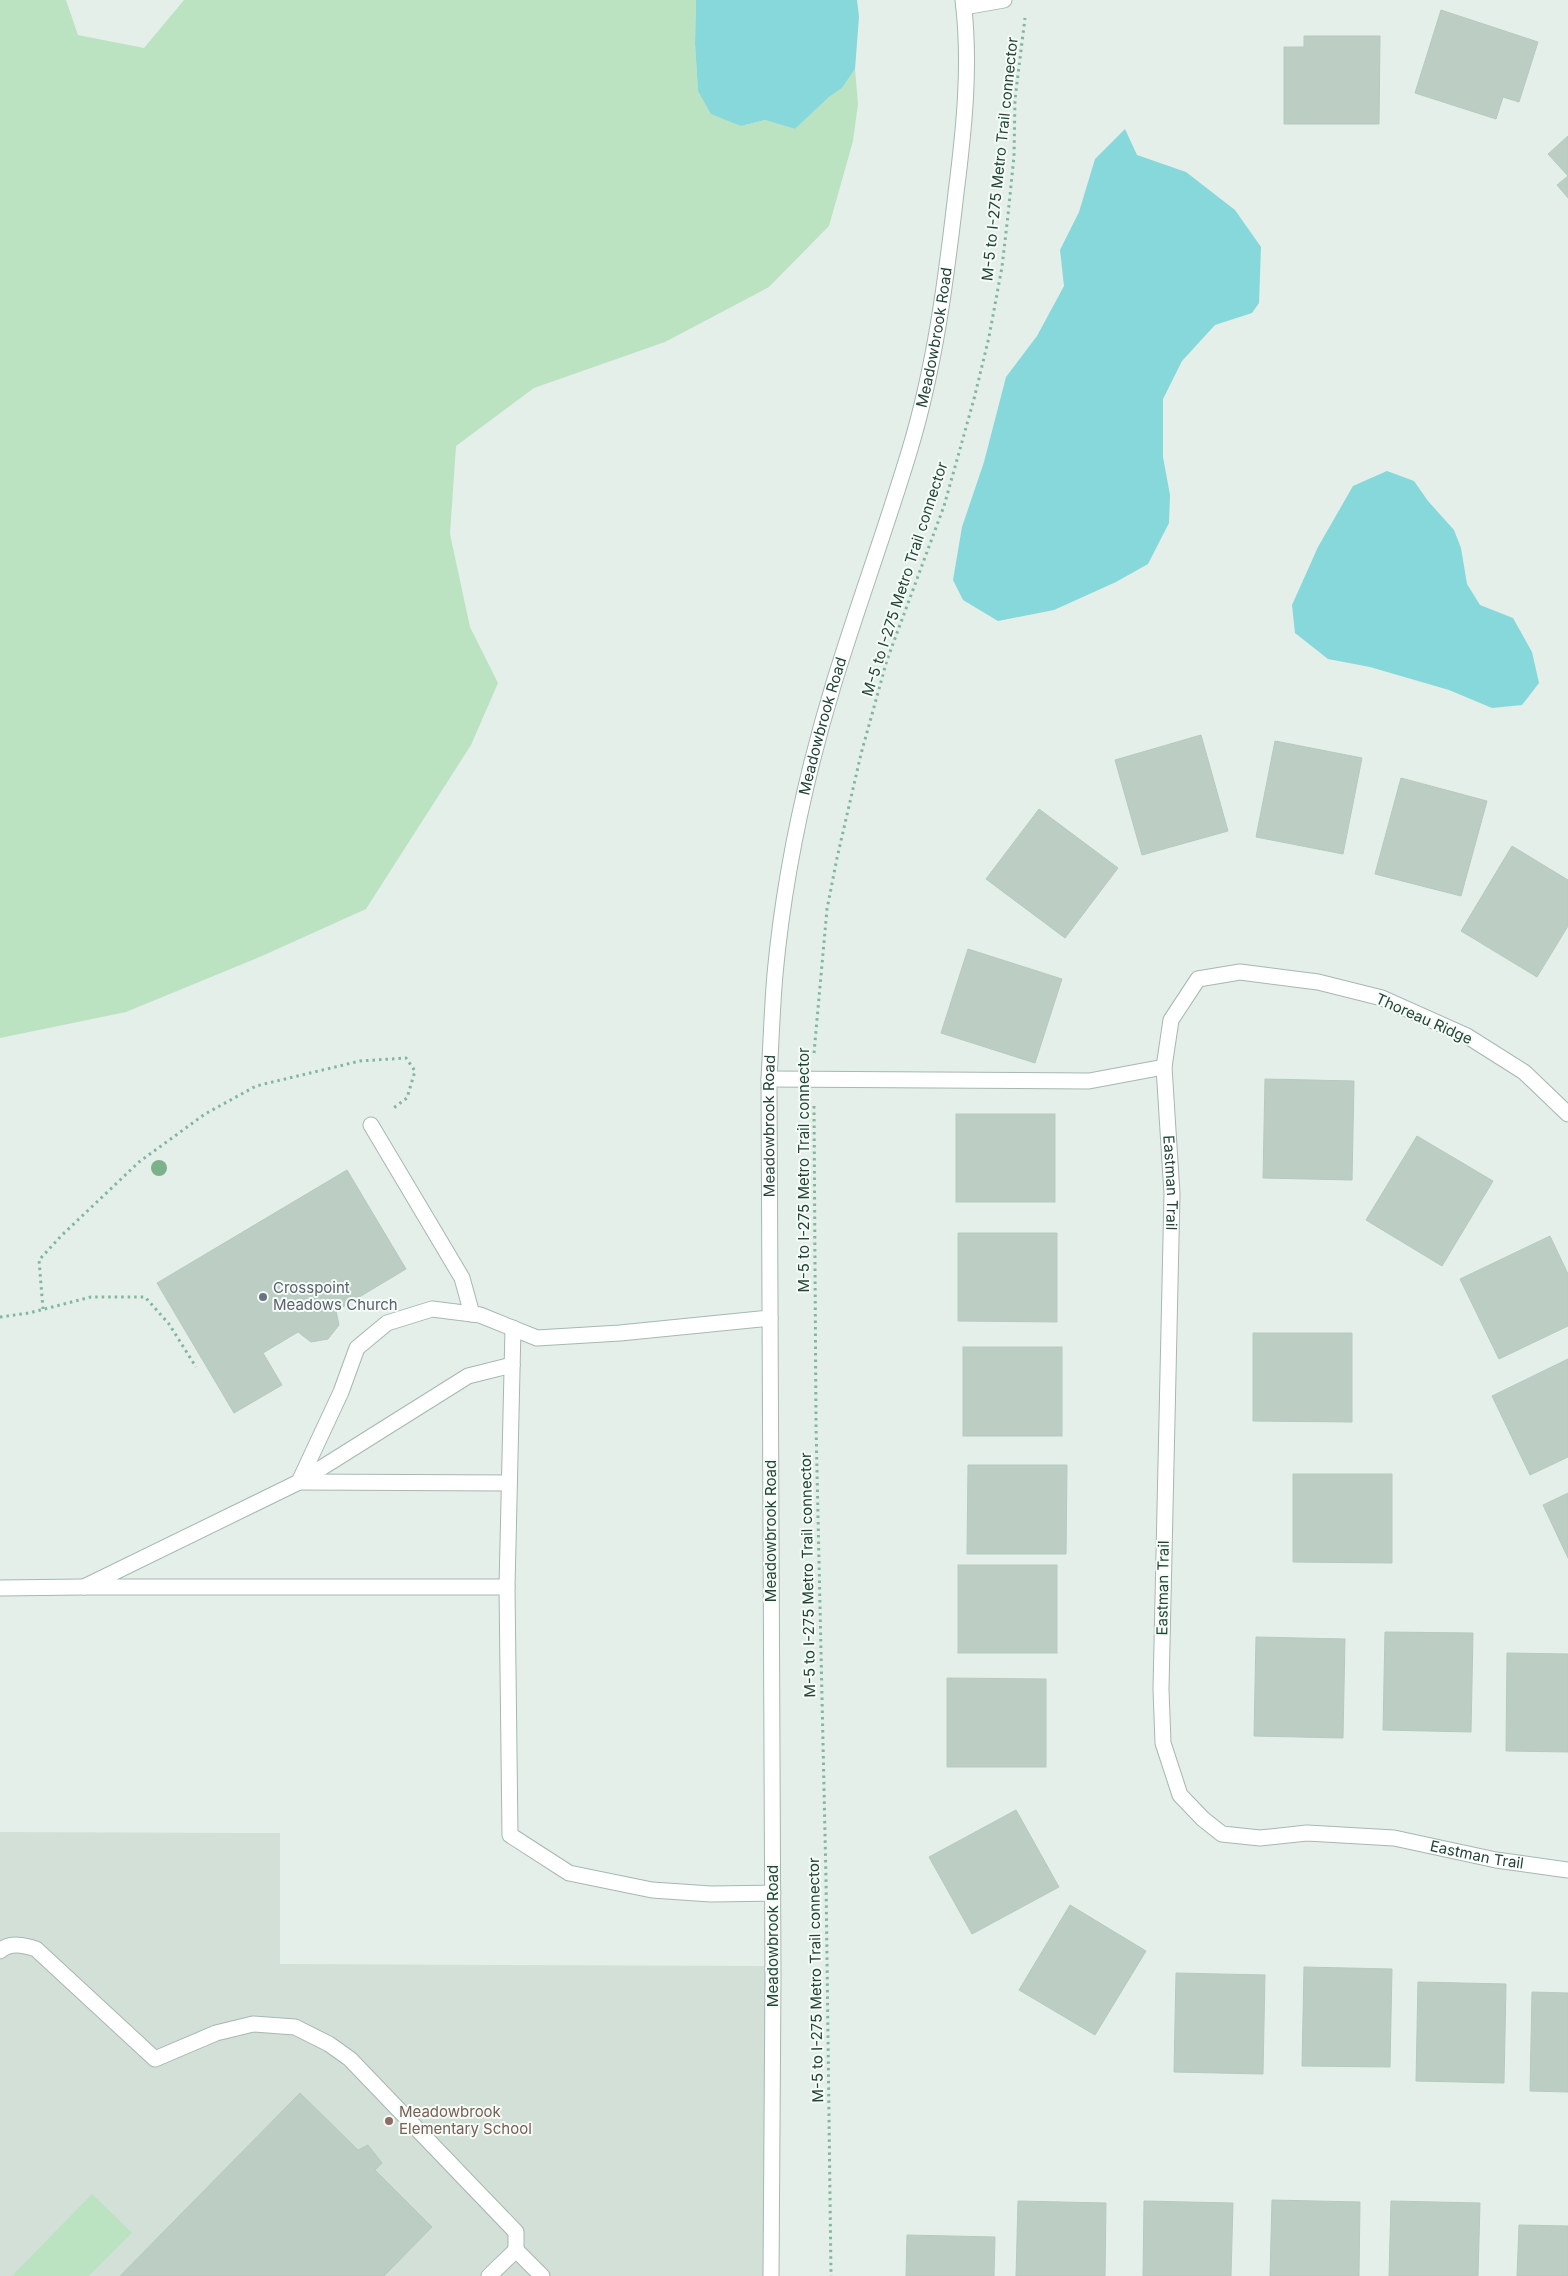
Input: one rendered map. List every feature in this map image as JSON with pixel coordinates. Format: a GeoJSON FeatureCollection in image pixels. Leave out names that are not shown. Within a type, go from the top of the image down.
{"type":"FeatureCollection","features":[{"type":"Feature","properties":{"kind":"street"},"geometry":{"type":"LineString","coordinates":[[963,3],[1004,0]]}},
{"type":"Feature","properties":{"kind":"street","name":"Meadowbrook Road"},"geometry":{"type":"LineString","coordinates":[[771,2276],[773,1893],[769,1079],[775,975],[783,910],[810,775],[833,687],[910,449],[943,306],[963,137],[966,60],[963,3]]}},
{"type":"Feature","properties":{"kind":"street","name":"Thoreau Ridge"},"geometry":{"type":"LineString","coordinates":[[1198,979],[1240,972],[1318,982],[1382,998],[1468,1036],[1524,1072],[1568,1114]]}},
{"type":"Feature","properties":{"kind":"street","name":"Eastman Trail"},"geometry":{"type":"LineString","coordinates":[[1198,979],[1171,1020],[1164,1067],[1172,1194],[1161,1689],[1163,1743],[1180,1795],[1203,1819],[1222,1834],[1260,1838],[1307,1833],[1394,1838],[1496,1860],[1568,1870]]}},
{"type":"Feature","properties":{"kind":"street"},"geometry":{"type":"LineString","coordinates":[[769,1079],[1089,1081],[1164,1067]]}},
{"type":"Feature","properties":{"kind":"street"},"geometry":{"type":"LineString","coordinates":[[370,1125],[462,1278],[472,1314]]}},
{"type":"Feature","properties":{"kind":"street"},"geometry":{"type":"LineString","coordinates":[[299,1482],[341,1392],[357,1348],[387,1323],[432,1309],[480,1315],[537,1338],[620,1333],[770,1318]]}},
{"type":"Feature","properties":{"kind":"street"},"geometry":{"type":"LineString","coordinates":[[513,1328],[506,1588],[510,1836],[568,1873],[652,1890],[710,1894],[773,1893]]}},
{"type":"Feature","properties":{"kind":"street"},"geometry":{"type":"LineString","coordinates":[[84,1587],[299,1482],[468,1376],[512,1365]]}},
{"type":"Feature","properties":{"kind":"street"},"geometry":{"type":"LineString","coordinates":[[299,1482],[509,1483]]}},
{"type":"Feature","properties":{"kind":"street"},"geometry":{"type":"LineString","coordinates":[[0,1588],[506,1588]]}},
{"type":"Feature","properties":{"kind":"street"},"geometry":{"type":"LineString","coordinates":[[0,1951],[3,1948],[19,1946],[36,1949],[155,2059],[216,2033],[253,2024],[295,2027],[329,2044],[350,2058],[516,2232],[516,2250],[542,2276]]}},
{"type":"Feature","properties":{"kind":"street"},"geometry":{"type":"LineString","coordinates":[[489,2276],[516,2250]]}},
{"type":"Feature","properties":{"kind":"path","name":"M-5 to I-275 Metro Trail connector"},"geometry":{"type":"LineString","coordinates":[[830,2276],[826,1889],[816,1425],[815,1123],[813,1079],[821,960],[827,909],[858,764],[887,660],[944,506],[989,337],[1002,267],[1008,215],[1014,156],[1015,99],[1018,64],[1025,29],[1025,10]]}},
{"type":"Feature","properties":{"kind":"path"},"geometry":{"type":"LineString","coordinates":[[43,1309],[39,1260],[60,1236],[139,1162],[205,1114],[256,1086],[360,1061],[406,1058],[415,1071],[408,1098],[370,1125]]}},
{"type":"Feature","properties":{"kind":"path"},"geometry":{"type":"LineString","coordinates":[[0,1318],[91,1297],[145,1298],[169,1324],[196,1366]]}},
{"type":"Feature","properties":{"kind":"shaded area","name":"Meadowbrook Elementary School"},"geometry":{"type":"Polygon","coordinates":[[[0,1832],[280,1833],[280,1964],[778,1966],[779,2276],[0,2276],[0,1832]]]}},
{"type":"Feature","properties":{"kind":"green space"},"geometry":{"type":"Polygon","coordinates":[[[0,0],[66,0],[78,35],[144,48],[184,0],[696,0],[695,44],[698,91],[741,126],[765,120],[795,129],[829,97],[842,88],[855,69],[858,104],[853,141],[829,226],[769,287],[665,342],[534,388],[456,446],[450,534],[470,627],[498,683],[471,745],[366,909],[262,956],[126,1012],[0,1038],[0,0]]]}},
{"type":"Feature","properties":{"kind":"green space"},"geometry":{"type":"Polygon","coordinates":[[[92,2194],[132,2233],[89,2276],[12,2276],[92,2194]]]}},
{"type":"Feature","properties":{"kind":"water"},"geometry":{"type":"Polygon","coordinates":[[[696,0],[857,0],[859,17],[855,69],[842,88],[829,97],[795,129],[765,120],[741,126],[711,114],[698,91],[695,44],[696,0]]]}},
{"type":"Feature","properties":{"kind":"water"},"geometry":{"type":"Polygon","coordinates":[[[1125,129],[1137,155],[1186,172],[1235,210],[1261,247],[1259,303],[1252,313],[1215,325],[1182,361],[1163,399],[1163,457],[1170,495],[1169,523],[1148,564],[1116,582],[1054,610],[998,621],[963,600],[953,580],[962,527],[984,462],[1006,377],[1037,336],[1064,286],[1060,250],[1079,212],[1095,159],[1125,129]]]}},
{"type":"Feature","properties":{"kind":"water"},"geometry":{"type":"Polygon","coordinates":[[[1387,471],[1414,481],[1428,501],[1454,530],[1461,548],[1467,584],[1480,605],[1513,618],[1532,652],[1539,683],[1522,705],[1492,708],[1449,690],[1370,667],[1328,659],[1295,633],[1292,605],[1318,547],[1353,486],[1387,471]]]}},
{"type":"Feature","properties":{"kind":"building"},"geometry":{"type":"Polygon","coordinates":[[[1441,10],[1538,42],[1519,102],[1503,97],[1496,119],[1415,93],[1441,10]]]}},
{"type":"Feature","properties":{"kind":"building"},"geometry":{"type":"Polygon","coordinates":[[[1304,36],[1380,36],[1379,124],[1284,124],[1284,47],[1304,47],[1304,36]]]}},
{"type":"Feature","properties":{"kind":"building"},"geometry":{"type":"Polygon","coordinates":[[[1568,136],[1568,176],[1548,154],[1568,136]]]}},
{"type":"Feature","properties":{"kind":"building"},"geometry":{"type":"Polygon","coordinates":[[[1568,176],[1568,198],[1557,185],[1568,176]]]}},
{"type":"Feature","properties":{"kind":"building"},"geometry":{"type":"Polygon","coordinates":[[[1201,735],[1228,831],[1142,855],[1115,760],[1201,735]]]}},
{"type":"Feature","properties":{"kind":"building"},"geometry":{"type":"Polygon","coordinates":[[[1275,741],[1362,758],[1343,854],[1256,837],[1275,741]]]}},
{"type":"Feature","properties":{"kind":"building"},"geometry":{"type":"Polygon","coordinates":[[[1401,778],[1487,801],[1461,896],[1375,874],[1401,778]]]}},
{"type":"Feature","properties":{"kind":"building"},"geometry":{"type":"Polygon","coordinates":[[[1039,809],[1118,868],[1065,938],[986,879],[1039,809]]]}},
{"type":"Feature","properties":{"kind":"building"},"geometry":{"type":"Polygon","coordinates":[[[1512,846],[1568,880],[1568,926],[1537,977],[1461,931],[1512,846]]]}},
{"type":"Feature","properties":{"kind":"building"},"geometry":{"type":"Polygon","coordinates":[[[968,949],[1062,979],[1035,1063],[941,1033],[968,949]]]}},
{"type":"Feature","properties":{"kind":"building"},"geometry":{"type":"Polygon","coordinates":[[[1265,1079],[1354,1081],[1352,1180],[1263,1178],[1265,1079]]]}},
{"type":"Feature","properties":{"kind":"building"},"geometry":{"type":"Polygon","coordinates":[[[956,1114],[1055,1114],[1055,1202],[956,1202],[956,1114]]]}},
{"type":"Feature","properties":{"kind":"building"},"geometry":{"type":"Polygon","coordinates":[[[1417,1136],[1493,1181],[1442,1266],[1366,1220],[1417,1136]]]}},
{"type":"Feature","properties":{"kind":"building","name":"Crosspoint Meadows Church"},"geometry":{"type":"Polygon","coordinates":[[[347,1170],[406,1269],[336,1311],[339,1325],[328,1339],[311,1342],[298,1332],[263,1353],[282,1385],[234,1413],[157,1283],[347,1170]]]}},
{"type":"Feature","properties":{"kind":"building"},"geometry":{"type":"Polygon","coordinates":[[[958,1233],[1057,1233],[1057,1322],[958,1321],[958,1233]]]}},
{"type":"Feature","properties":{"kind":"building"},"geometry":{"type":"Polygon","coordinates":[[[1550,1236],[1568,1274],[1568,1326],[1499,1359],[1460,1279],[1550,1236]]]}},
{"type":"Feature","properties":{"kind":"building"},"geometry":{"type":"Polygon","coordinates":[[[1253,1333],[1352,1333],[1352,1422],[1253,1421],[1253,1333]]]}},
{"type":"Feature","properties":{"kind":"building"},"geometry":{"type":"Polygon","coordinates":[[[963,1347],[1062,1347],[1062,1436],[963,1436],[963,1347]]]}},
{"type":"Feature","properties":{"kind":"building"},"geometry":{"type":"Polygon","coordinates":[[[1568,1359],[1568,1457],[1530,1475],[1492,1396],[1568,1359]]]}},
{"type":"Feature","properties":{"kind":"building"},"geometry":{"type":"Polygon","coordinates":[[[968,1465],[1067,1465],[1066,1554],[967,1554],[968,1465]]]}},
{"type":"Feature","properties":{"kind":"building"},"geometry":{"type":"Polygon","coordinates":[[[1293,1474],[1392,1474],[1392,1563],[1293,1562],[1293,1474]]]}},
{"type":"Feature","properties":{"kind":"building"},"geometry":{"type":"Polygon","coordinates":[[[1568,1493],[1568,1558],[1543,1505],[1568,1493]]]}},
{"type":"Feature","properties":{"kind":"building"},"geometry":{"type":"Polygon","coordinates":[[[958,1565],[1057,1565],[1057,1653],[958,1653],[958,1565]]]}},
{"type":"Feature","properties":{"kind":"building"},"geometry":{"type":"Polygon","coordinates":[[[1385,1632],[1473,1633],[1471,1732],[1383,1730],[1385,1632]]]}},
{"type":"Feature","properties":{"kind":"building"},"geometry":{"type":"Polygon","coordinates":[[[1256,1637],[1345,1639],[1343,1738],[1254,1736],[1256,1637]]]}},
{"type":"Feature","properties":{"kind":"building"},"geometry":{"type":"Polygon","coordinates":[[[1507,1653],[1568,1654],[1568,1752],[1506,1751],[1507,1653]]]}},
{"type":"Feature","properties":{"kind":"building"},"geometry":{"type":"Polygon","coordinates":[[[947,1678],[1046,1679],[1046,1767],[947,1767],[947,1678]]]}},
{"type":"Feature","properties":{"kind":"building"},"geometry":{"type":"Polygon","coordinates":[[[1016,1810],[1059,1887],[972,1934],[929,1857],[1016,1810]]]}},
{"type":"Feature","properties":{"kind":"building"},"geometry":{"type":"Polygon","coordinates":[[[1070,1905],[1146,1951],[1095,2035],[1019,1990],[1070,1905]]]}},
{"type":"Feature","properties":{"kind":"building"},"geometry":{"type":"Polygon","coordinates":[[[1304,1967],[1392,1969],[1390,2067],[1302,2066],[1304,1967]]]}},
{"type":"Feature","properties":{"kind":"building"},"geometry":{"type":"Polygon","coordinates":[[[1176,1973],[1265,1975],[1263,2074],[1174,2072],[1176,1973]]]}},
{"type":"Feature","properties":{"kind":"building"},"geometry":{"type":"Polygon","coordinates":[[[1418,1982],[1506,1984],[1504,2083],[1416,2081],[1418,1982]]]}},
{"type":"Feature","properties":{"kind":"building"},"geometry":{"type":"Polygon","coordinates":[[[1532,1992],[1568,1993],[1568,2092],[1530,2091],[1532,1992]]]}},
{"type":"Feature","properties":{"kind":"building"},"geometry":{"type":"Polygon","coordinates":[[[300,2093],[358,2150],[368,2145],[382,2163],[375,2170],[432,2227],[384,2276],[120,2276],[300,2093]]]}},
{"type":"Feature","properties":{"kind":"building"},"geometry":{"type":"Polygon","coordinates":[[[1272,2200],[1360,2202],[1359,2276],[1270,2276],[1272,2200]]]}},
{"type":"Feature","properties":{"kind":"building"},"geometry":{"type":"Polygon","coordinates":[[[1018,2201],[1106,2203],[1105,2276],[1016,2276],[1018,2201]]]}},
{"type":"Feature","properties":{"kind":"building"},"geometry":{"type":"Polygon","coordinates":[[[1144,2201],[1233,2203],[1231,2276],[1143,2276],[1144,2201]]]}},
{"type":"Feature","properties":{"kind":"building"},"geometry":{"type":"Polygon","coordinates":[[[1391,2201],[1480,2203],[1478,2276],[1389,2276],[1391,2201]]]}},
{"type":"Feature","properties":{"kind":"building"},"geometry":{"type":"Polygon","coordinates":[[[1519,2225],[1568,2226],[1568,2276],[1517,2276],[1519,2225]]]}},
{"type":"Feature","properties":{"kind":"building"},"geometry":{"type":"Polygon","coordinates":[[[907,2235],[995,2237],[994,2276],[906,2276],[907,2235]]]}},
{"type":"Feature","properties":{"kind":"place","name":"Crosspoint Meadows Church"},"geometry":{"type":"Point","coordinates":[263,1297]}},
{"type":"Feature","properties":{"kind":"place","name":"Meadowbrook Elementary School"},"geometry":{"type":"Point","coordinates":[389,2121]}}]}
